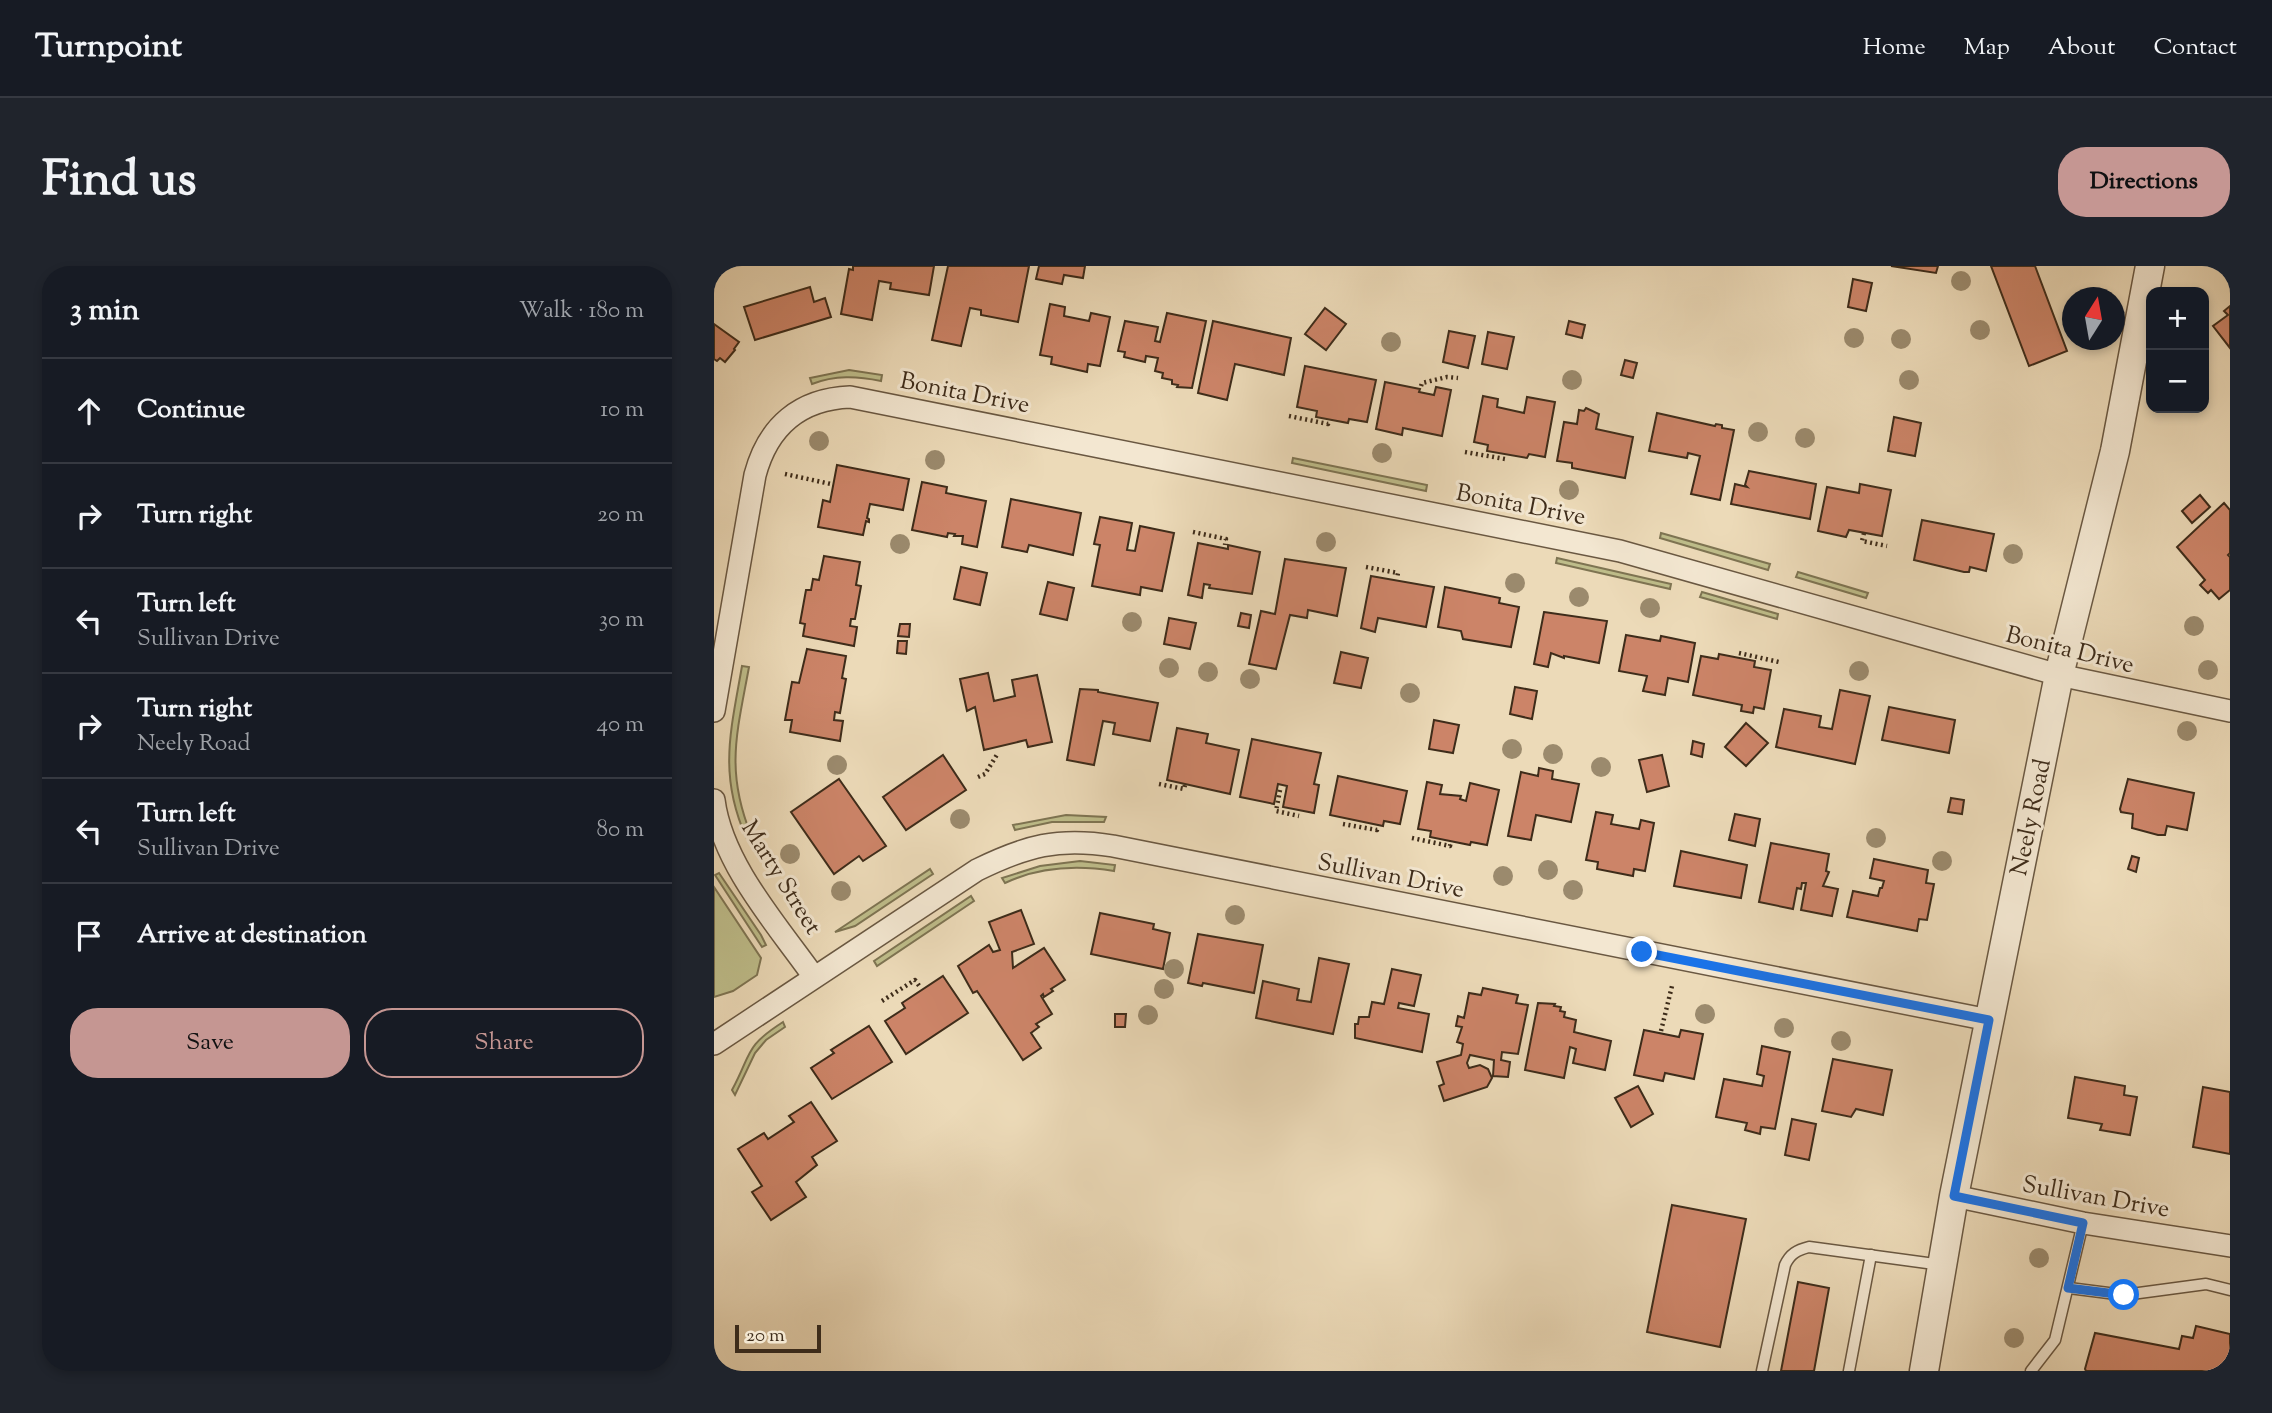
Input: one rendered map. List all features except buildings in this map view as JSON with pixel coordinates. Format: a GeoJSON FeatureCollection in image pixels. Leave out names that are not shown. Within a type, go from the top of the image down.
{"type":"FeatureCollection","features":[{"type":"Feature","properties":{"kind":"street","name":"Neely Road"},"geometry":{"type":"LineString","coordinates":[[1924,1371],[1954,1196],[2059,675],[2115,451],[2150,266]]}},
{"type":"Feature","properties":{"kind":"street","name":"Bonita Drive"},"geometry":{"type":"LineString","coordinates":[[714,711],[758,463],[769,441],[794,413],[809,405],[834,398],[864,399],[1620,551],[2059,675],[2230,711]]}},
{"type":"Feature","properties":{"kind":"street","name":"Marty Street"},"geometry":{"type":"LineString","coordinates":[[714,800],[719,825],[733,856],[814,977]]}},
{"type":"Feature","properties":{"kind":"street","name":"Sullivan Drive"},"geometry":{"type":"LineString","coordinates":[[714,1044],[977,870],[1010,854],[1035,846],[1081,842],[1113,846],[1989,1020]]}},
{"type":"Feature","properties":{"kind":"street","name":"Sullivan Drive"},"geometry":{"type":"LineString","coordinates":[[1954,1196],[2083,1223],[2230,1246]]}},
{"type":"Feature","properties":{"kind":"lane"},"geometry":{"type":"LineString","coordinates":[[2031,1371],[2055,1340],[2083,1223]]}},
{"type":"Feature","properties":{"kind":"lane"},"geometry":{"type":"LineString","coordinates":[[1762,1371],[1785,1265],[1789,1256],[1800,1249],[1809,1247],[1942,1265]]}},
{"type":"Feature","properties":{"kind":"lane"},"geometry":{"type":"LineString","coordinates":[[1849,1371],[1871,1255]]}},
{"type":"Feature","properties":{"kind":"lane"},"geometry":{"type":"LineString","coordinates":[[2068,1288],[2124,1295],[2206,1284],[2230,1290]]}},
{"type":"Feature","properties":{"kind":"path"},"geometry":{"type":"LineString","coordinates":[[1421,386],[1422,383],[1447,377],[1458,378]]}},
{"type":"Feature","properties":{"kind":"path"},"geometry":{"type":"LineString","coordinates":[[1289,416],[1328,424],[1329,421]]}},
{"type":"Feature","properties":{"kind":"path"},"geometry":{"type":"LineString","coordinates":[[1465,452],[1505,459]]}},
{"type":"Feature","properties":{"kind":"path"},"geometry":{"type":"LineString","coordinates":[[785,474],[831,484]]}},
{"type":"Feature","properties":{"kind":"path"},"geometry":{"type":"LineString","coordinates":[[1193,532],[1226,539],[1224,545]]}},
{"type":"Feature","properties":{"kind":"path"},"geometry":{"type":"LineString","coordinates":[[1864,533],[1862,541],[1887,546]]}},
{"type":"Feature","properties":{"kind":"path"},"geometry":{"type":"LineString","coordinates":[[1366,567],[1398,573],[1397,578]]}},
{"type":"Feature","properties":{"kind":"path"},"geometry":{"type":"LineString","coordinates":[[1739,653],[1779,662]]}},
{"type":"Feature","properties":{"kind":"path"},"geometry":{"type":"LineString","coordinates":[[978,777],[985,774],[999,753]]}},
{"type":"Feature","properties":{"kind":"path"},"geometry":{"type":"LineString","coordinates":[[1159,783],[1184,789],[1185,785]]}},
{"type":"Feature","properties":{"kind":"path"},"geometry":{"type":"LineString","coordinates":[[1280,790],[1276,811],[1299,816]]}},
{"type":"Feature","properties":{"kind":"path"},"geometry":{"type":"LineString","coordinates":[[1343,824],[1377,830],[1378,827]]}},
{"type":"Feature","properties":{"kind":"path"},"geometry":{"type":"LineString","coordinates":[[1412,838],[1450,846],[1451,841]]}},
{"type":"Feature","properties":{"kind":"path"},"geometry":{"type":"LineString","coordinates":[[882,1001],[915,980],[920,987]]}},
{"type":"Feature","properties":{"kind":"path"},"geometry":{"type":"LineString","coordinates":[[1661,1031],[1672,986]]}},
{"type":"Feature","properties":{"kind":"shaded area"},"geometry":{"type":"Polygon","coordinates":[[[849,370],[882,375],[881,381],[846,377],[812,384],[810,378],[849,370]]]}},
{"type":"Feature","properties":{"kind":"shaded area"},"geometry":{"type":"Polygon","coordinates":[[[1293,458],[1427,485],[1426,491],[1292,463],[1293,458]]]}},
{"type":"Feature","properties":{"kind":"shaded area"},"geometry":{"type":"Polygon","coordinates":[[[1661,533],[1770,564],[1768,570],[1660,538],[1661,533]]]}},
{"type":"Feature","properties":{"kind":"shaded area"},"geometry":{"type":"Polygon","coordinates":[[[1557,558],[1671,584],[1670,589],[1556,563],[1557,558]]]}},
{"type":"Feature","properties":{"kind":"shaded area"},"geometry":{"type":"Polygon","coordinates":[[[1798,572],[1868,593],[1866,598],[1796,577],[1798,572]]]}},
{"type":"Feature","properties":{"kind":"shaded area"},"geometry":{"type":"Polygon","coordinates":[[[1702,592],[1778,614],[1777,619],[1700,597],[1702,592]]]}},
{"type":"Feature","properties":{"kind":"shaded area"},"geometry":{"type":"Polygon","coordinates":[[[742,666],[749,667],[738,732],[736,771],[738,791],[751,835],[746,837],[732,793],[729,752],[742,666]]]}},
{"type":"Feature","properties":{"kind":"shaded area"},"geometry":{"type":"Polygon","coordinates":[[[1066,815],[1106,817],[1104,822],[1052,822],[1015,830],[1013,825],[1066,815]]]}},
{"type":"Feature","properties":{"kind":"shaded area"},"geometry":{"type":"Polygon","coordinates":[[[1080,861],[1115,865],[1114,871],[1058,869],[1005,883],[1002,878],[1040,866],[1080,861]]]}},
{"type":"Feature","properties":{"kind":"shaded area"},"geometry":{"type":"Polygon","coordinates":[[[930,869],[933,874],[855,926],[835,932],[930,869]]]}},
{"type":"Feature","properties":{"kind":"shaded area"},"geometry":{"type":"Polygon","coordinates":[[[719,873],[766,945],[762,947],[715,875],[719,873]]]}},
{"type":"Feature","properties":{"kind":"shaded area"},"geometry":{"type":"Polygon","coordinates":[[[714,887],[761,958],[757,975],[733,991],[714,997],[714,887]]]}},
{"type":"Feature","properties":{"kind":"shaded area"},"geometry":{"type":"Polygon","coordinates":[[[971,896],[974,901],[877,966],[874,961],[971,896]]]}},
{"type":"Feature","properties":{"kind":"shaded area"},"geometry":{"type":"Polygon","coordinates":[[[783,1022],[785,1027],[766,1040],[755,1053],[735,1095],[732,1090],[750,1052],[761,1038],[783,1022]]]}},
{"type":"Feature","properties":{"kind":"route"},"geometry":{"type":"LineString","coordinates":[[1642,952],[1989,1020],[1954,1196],[2083,1223],[2068,1288],[2124,1295]]}}]}
